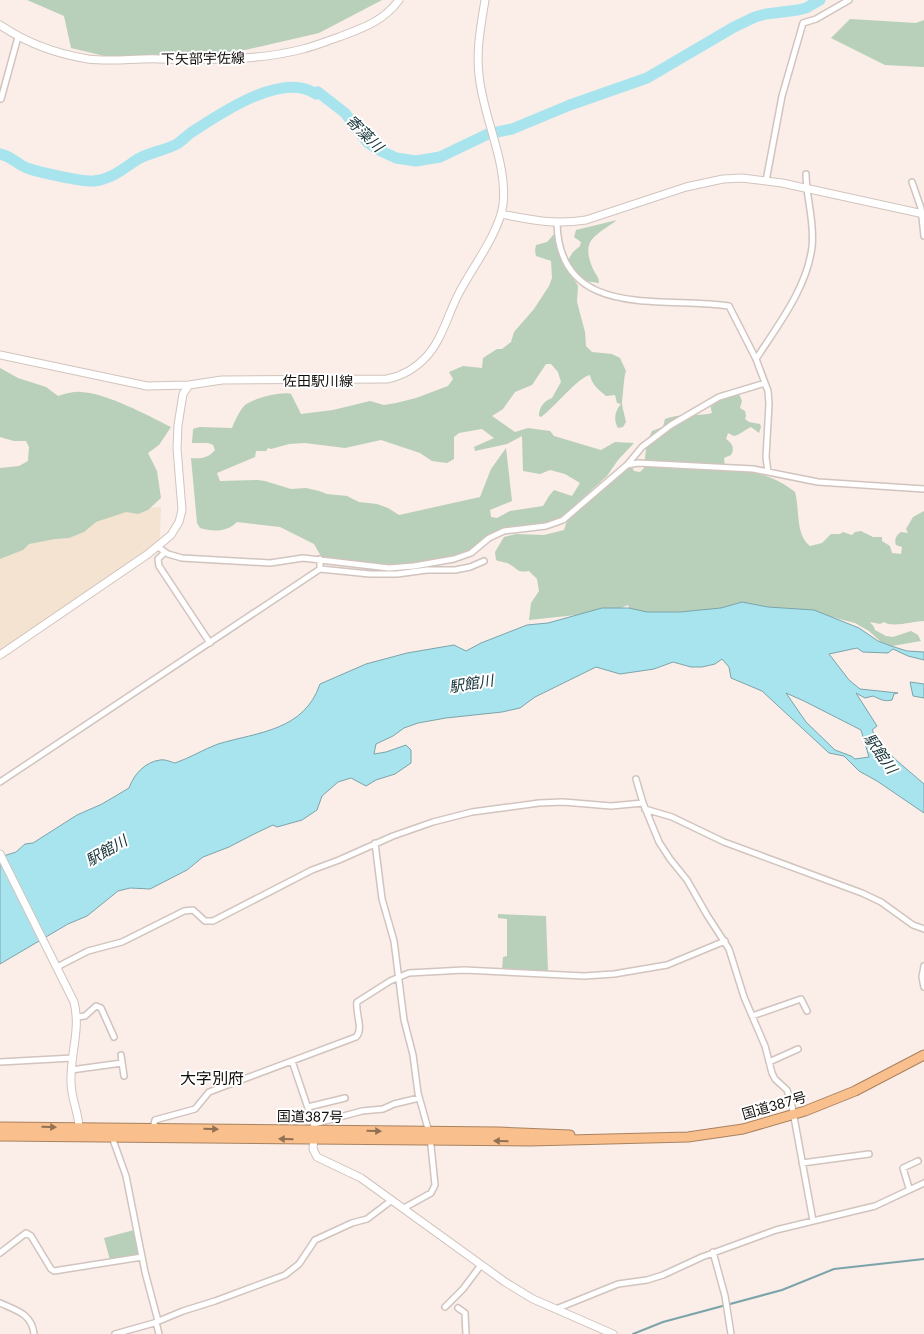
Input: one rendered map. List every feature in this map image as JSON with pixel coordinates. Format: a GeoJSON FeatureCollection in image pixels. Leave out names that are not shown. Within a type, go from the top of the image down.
{"type":"FeatureCollection","features":[{"type":"Feature","properties":{"kind":"highway","name":"国道387号"},"geometry":{"type":"LineString","coordinates":[[0,1136],[153,1128],[314,1131],[530,1141],[677,1138],[752,1127],[793,1115],[840,1098],[924,1055]]}},
{"type":"Feature","properties":{"kind":"highway","name":"国道387号"},"geometry":{"type":"LineString","coordinates":[[0,1127],[79,1132],[112,1137],[314,1131]]}},
{"type":"Feature","properties":{"kind":"main road","name":"下矢部宇佐線"},"geometry":{"type":"LineString","coordinates":[[0,25],[18,36],[76,57],[102,60],[256,58],[306,49],[368,26],[382,19],[399,0]]}},
{"type":"Feature","properties":{"kind":"main road","name":"佐田駅川線"},"geometry":{"type":"LineString","coordinates":[[0,354],[147,386],[189,385],[222,380],[380,379],[398,376],[409,371],[424,359],[435,345],[458,295],[490,238],[503,206],[503,186],[479,76],[478,48],[485,0]]}},
{"type":"Feature","properties":{"kind":"main road"},"geometry":{"type":"LineString","coordinates":[[501,214],[557,223],[586,220],[704,182],[742,178],[766,180],[923,213]]}},
{"type":"Feature","properties":{"kind":"main road"},"geometry":{"type":"LineString","coordinates":[[0,655],[158,547],[171,535],[179,522],[182,510],[177,440],[181,402],[185,389],[189,385]]}},
{"type":"Feature","properties":{"kind":"main road"},"geometry":{"type":"LineString","coordinates":[[0,854],[71,995],[77,1017],[77,1031],[71,1070],[72,1096],[79,1132]]}},
{"type":"Feature","properties":{"kind":"main road"},"geometry":{"type":"LineString","coordinates":[[314,1131],[314,1152],[317,1157],[356,1175],[517,1290],[614,1334]]}},
{"type":"Feature","properties":{"kind":"street"},"geometry":{"type":"LineString","coordinates":[[766,180],[782,96],[803,24],[816,19],[849,0]]}},
{"type":"Feature","properties":{"kind":"street"},"geometry":{"type":"LineString","coordinates":[[0,98],[2,99],[18,36]]}},
{"type":"Feature","properties":{"kind":"street"},"geometry":{"type":"LineString","coordinates":[[756,359],[798,292],[809,262],[812,246],[812,228],[806,188],[806,174]]}},
{"type":"Feature","properties":{"kind":"street"},"geometry":{"type":"LineString","coordinates":[[912,182],[923,213],[924,236]]}},
{"type":"Feature","properties":{"kind":"street"},"geometry":{"type":"LineString","coordinates":[[557,223],[558,239],[566,261],[573,274],[586,286],[610,296],[650,302],[708,303],[729,306],[756,359],[765,383],[769,404],[766,457],[768,472]]}},
{"type":"Feature","properties":{"kind":"street"},"geometry":{"type":"LineString","coordinates":[[158,547],[164,552],[182,558],[270,563],[297,558],[389,568],[454,559],[470,553],[489,538],[504,531],[546,526],[558,522],[627,465],[635,454],[654,438],[705,404],[719,397],[765,383]]}},
{"type":"Feature","properties":{"kind":"street"},"geometry":{"type":"LineString","coordinates":[[627,465],[638,463],[754,469],[818,482],[924,489]]}},
{"type":"Feature","properties":{"kind":"street"},"geometry":{"type":"LineString","coordinates":[[164,552],[158,559],[159,566],[210,643]]}},
{"type":"Feature","properties":{"kind":"street"},"geometry":{"type":"LineString","coordinates":[[320,560],[320,569]]}},
{"type":"Feature","properties":{"kind":"street"},"geometry":{"type":"LineString","coordinates":[[0,782],[320,569],[370,574],[397,574],[427,570],[455,570],[470,567],[484,561]]}},
{"type":"Feature","properties":{"kind":"street"},"geometry":{"type":"LineString","coordinates":[[636,780],[642,803],[662,848],[687,880],[732,955],[742,990],[765,1046],[774,1077],[787,1090],[813,1221]]}},
{"type":"Feature","properties":{"kind":"street"},"geometry":{"type":"LineString","coordinates":[[56,966],[88,951],[122,942],[184,910],[193,910],[205,921],[213,921],[327,863],[339,860],[406,830],[433,822],[472,812],[550,802],[611,806],[642,803]]}},
{"type":"Feature","properties":{"kind":"street"},"geometry":{"type":"LineString","coordinates":[[645,809],[672,818],[724,842],[862,893],[881,902],[913,925],[924,929]]}},
{"type":"Feature","properties":{"kind":"street"},"geometry":{"type":"LineString","coordinates":[[375,844],[382,899],[394,942],[404,1020],[413,1055],[419,1098],[429,1136],[435,1187],[431,1192],[404,1208]]}},
{"type":"Feature","properties":{"kind":"street"},"geometry":{"type":"LineString","coordinates":[[153,1128],[155,1120],[195,1109],[209,1092],[358,1036],[357,1002],[399,976],[409,973],[464,970],[584,976],[614,974],[667,965],[725,941]]}},
{"type":"Feature","properties":{"kind":"street"},"geometry":{"type":"LineString","coordinates":[[924,966],[922,977],[924,987]]}},
{"type":"Feature","properties":{"kind":"street"},"geometry":{"type":"LineString","coordinates":[[752,1016],[801,999],[807,1011]]}},
{"type":"Feature","properties":{"kind":"street"},"geometry":{"type":"LineString","coordinates":[[77,1017],[85,1016],[96,1006],[102,1008],[114,1037]]}},
{"type":"Feature","properties":{"kind":"street"},"geometry":{"type":"LineString","coordinates":[[769,1062],[798,1049]]}},
{"type":"Feature","properties":{"kind":"street"},"geometry":{"type":"LineString","coordinates":[[121,1055],[124,1076]]}},
{"type":"Feature","properties":{"kind":"street"},"geometry":{"type":"LineString","coordinates":[[0,1062],[72,1058]]}},
{"type":"Feature","properties":{"kind":"street"},"geometry":{"type":"LineString","coordinates":[[292,1061],[314,1131],[362,1111],[380,1110],[394,1104],[419,1098]]}},
{"type":"Feature","properties":{"kind":"street"},"geometry":{"type":"LineString","coordinates":[[71,1070],[122,1063]]}},
{"type":"Feature","properties":{"kind":"street"},"geometry":{"type":"LineString","coordinates":[[104,1066],[104,1074]]}},
{"type":"Feature","properties":{"kind":"street"},"geometry":{"type":"LineString","coordinates":[[308,1107],[345,1098]]}},
{"type":"Feature","properties":{"kind":"street"},"geometry":{"type":"LineString","coordinates":[[112,1137],[126,1176],[159,1334]]}},
{"type":"Feature","properties":{"kind":"street"},"geometry":{"type":"LineString","coordinates":[[802,1163],[868,1154]]}},
{"type":"Feature","properties":{"kind":"street"},"geometry":{"type":"LineString","coordinates":[[909,1188],[903,1168],[918,1161]]}},
{"type":"Feature","properties":{"kind":"street"},"geometry":{"type":"LineString","coordinates":[[556,1309],[618,1284],[647,1280],[663,1275],[713,1252],[776,1230],[875,1206],[909,1188],[924,1183]]}},
{"type":"Feature","properties":{"kind":"street"},"geometry":{"type":"LineString","coordinates":[[118,1334],[157,1322],[285,1275],[299,1264],[315,1240],[352,1223],[367,1219],[392,1200]]}},
{"type":"Feature","properties":{"kind":"street"},"geometry":{"type":"LineString","coordinates":[[0,1253],[26,1233],[31,1236],[54,1271],[142,1257]]}},
{"type":"Feature","properties":{"kind":"street"},"geometry":{"type":"LineString","coordinates":[[713,1252],[725,1296],[731,1334]]}},
{"type":"Feature","properties":{"kind":"street"},"geometry":{"type":"LineString","coordinates":[[445,1307],[463,1289],[482,1265]]}},
{"type":"Feature","properties":{"kind":"street"},"geometry":{"type":"LineString","coordinates":[[0,1303],[26,1315],[32,1323],[34,1334]]}},
{"type":"Feature","properties":{"kind":"street"},"geometry":{"type":"LineString","coordinates":[[458,1308],[465,1313],[466,1334]]}},
{"type":"Feature","properties":{"kind":"street"},"geometry":{"type":"LineString","coordinates":[[137,1328],[139,1334]]}},
{"type":"Feature","properties":{"kind":"shaded area"},"geometry":{"type":"Polygon","coordinates":[[[161,507],[160,538],[156,544],[0,651],[0,555],[114,509],[161,507]]]}},
{"type":"Feature","properties":{"kind":"green space"},"geometry":{"type":"Polygon","coordinates":[[[27,0],[382,0],[319,33],[236,52],[117,59],[71,48],[64,16],[27,0]]]}},
{"type":"Feature","properties":{"kind":"green space"},"geometry":{"type":"Polygon","coordinates":[[[850,19],[916,23],[924,20],[924,67],[885,65],[831,38],[850,19]]]}},
{"type":"Feature","properties":{"kind":"green space"},"geometry":{"type":"Polygon","coordinates":[[[617,220],[592,239],[589,245],[589,259],[599,283],[585,281],[567,268],[578,286],[577,302],[585,332],[586,346],[592,352],[612,354],[620,358],[626,371],[622,407],[626,422],[623,427],[618,428],[615,415],[621,404],[617,403],[615,395],[606,396],[598,389],[592,382],[590,375],[572,387],[546,413],[541,417],[539,416],[542,405],[552,398],[561,382],[558,372],[551,364],[546,364],[532,385],[515,392],[503,409],[492,416],[515,432],[528,428],[550,431],[554,436],[601,450],[615,442],[634,443],[618,460],[607,476],[564,515],[551,522],[505,528],[484,539],[469,551],[448,559],[384,567],[347,560],[322,558],[314,544],[280,527],[237,522],[229,528],[220,530],[200,528],[197,523],[191,458],[210,455],[215,450],[213,445],[208,443],[192,443],[193,429],[199,427],[232,428],[244,406],[260,398],[274,395],[291,394],[301,414],[333,410],[370,401],[384,405],[396,403],[448,386],[453,379],[449,372],[463,366],[482,368],[483,358],[497,349],[502,349],[511,342],[514,332],[534,309],[549,286],[552,278],[551,261],[536,256],[536,245],[547,242],[556,232],[566,263],[573,252],[580,246],[581,242],[574,237],[576,230],[617,220]],[[482,429],[459,433],[454,437],[454,459],[447,463],[432,461],[420,453],[381,440],[345,448],[305,443],[289,444],[271,449],[268,448],[266,451],[256,451],[255,457],[217,473],[220,481],[258,480],[291,489],[306,488],[327,494],[347,496],[359,502],[377,504],[399,515],[480,497],[491,469],[506,448],[512,501],[490,510],[491,517],[497,518],[510,511],[543,506],[554,490],[572,496],[580,483],[565,474],[550,470],[540,474],[523,471],[522,436],[507,444],[475,451],[474,447],[494,438],[482,429]]]}},
{"type":"Feature","properties":{"kind":"green space"},"geometry":{"type":"Polygon","coordinates":[[[0,368],[18,378],[46,387],[58,396],[78,392],[102,396],[126,405],[171,427],[159,445],[148,453],[157,471],[161,498],[148,510],[138,514],[126,512],[96,522],[84,532],[69,538],[29,544],[23,550],[0,559],[0,468],[19,466],[28,461],[29,447],[26,441],[14,441],[0,437],[0,368]]]}},
{"type":"Feature","properties":{"kind":"green space"},"geometry":{"type":"Polygon","coordinates":[[[726,391],[739,394],[742,401],[740,408],[745,411],[745,419],[749,422],[760,424],[761,427],[759,433],[751,427],[734,436],[728,433],[726,439],[731,444],[733,450],[731,455],[724,458],[725,468],[762,475],[787,486],[795,492],[800,528],[805,541],[810,546],[822,543],[831,534],[843,532],[852,535],[855,532],[861,531],[873,537],[882,537],[882,541],[890,546],[892,553],[901,554],[902,547],[896,545],[895,539],[901,532],[908,533],[906,529],[913,517],[924,511],[924,621],[898,624],[870,622],[875,630],[886,636],[893,637],[911,631],[918,635],[921,641],[892,646],[881,642],[869,631],[855,623],[824,615],[715,613],[700,610],[632,614],[628,605],[614,611],[529,620],[531,603],[539,591],[537,579],[529,571],[520,571],[508,563],[496,560],[495,552],[504,537],[516,534],[544,535],[564,530],[567,521],[627,466],[632,467],[634,471],[640,472],[644,468],[646,449],[652,431],[663,427],[665,419],[676,416],[712,413],[712,398],[714,395],[726,391]]]}},
{"type":"Feature","properties":{"kind":"green space"},"geometry":{"type":"Polygon","coordinates":[[[498,914],[546,916],[548,972],[502,970],[503,957],[507,956],[507,919],[498,918],[498,914]]]}},
{"type":"Feature","properties":{"kind":"green space"},"geometry":{"type":"Polygon","coordinates":[[[134,1230],[138,1254],[136,1257],[110,1260],[104,1238],[134,1230]]]}},
{"type":"Feature","properties":{"kind":"water","name":"駅館川"},"geometry":{"type":"Polygon","coordinates":[[[742,602],[768,607],[814,610],[859,628],[878,641],[891,646],[907,651],[924,652],[924,660],[908,656],[893,649],[888,653],[863,652],[857,648],[829,654],[849,680],[860,689],[898,693],[894,694],[892,700],[887,701],[873,696],[865,698],[856,693],[877,726],[872,730],[882,745],[924,784],[924,813],[859,771],[844,756],[829,753],[762,691],[731,678],[729,667],[722,659],[715,664],[702,667],[691,667],[673,662],[654,669],[620,674],[596,667],[535,697],[520,708],[502,712],[446,718],[418,723],[404,728],[376,744],[374,754],[406,745],[411,750],[411,763],[395,774],[376,780],[366,786],[351,778],[338,782],[322,796],[317,810],[302,820],[277,827],[273,825],[229,847],[203,857],[187,870],[150,889],[130,888],[118,891],[87,916],[68,924],[0,964],[0,857],[16,852],[25,844],[33,843],[77,815],[102,804],[129,788],[137,774],[150,763],[166,760],[175,763],[218,744],[278,727],[303,712],[313,700],[320,684],[366,664],[407,653],[454,645],[466,651],[527,625],[548,623],[602,608],[629,608],[647,612],[680,612],[721,608],[742,602]],[[786,693],[806,722],[835,750],[855,759],[869,757],[861,730],[786,693]]]}},
{"type":"Feature","properties":{"kind":"water"},"geometry":{"type":"Polygon","coordinates":[[[910,682],[924,684],[924,698],[913,696],[910,682]]]}},
{"type":"Feature","properties":{"kind":"waterway","name":"寄藻川"},"geometry":{"type":"LineString","coordinates":[[0,154],[27,168],[40,172],[80,180],[100,180],[117,173],[138,159],[177,144],[192,132],[237,105],[254,97],[287,87],[302,88],[316,94],[318,92],[345,113],[367,142],[396,158],[416,161],[440,157],[488,134],[512,129],[570,105],[647,78],[734,27],[755,17],[806,8],[820,0]]}},
{"type":"Feature","properties":{"kind":"waterway"},"geometry":{"type":"LineString","coordinates":[[633,1334],[663,1322],[782,1290],[834,1269],[924,1259]]}},
{"type":"Feature","properties":{"kind":"district","name":"大字別府"},"geometry":{"type":"Point","coordinates":[212,1077]}}]}
